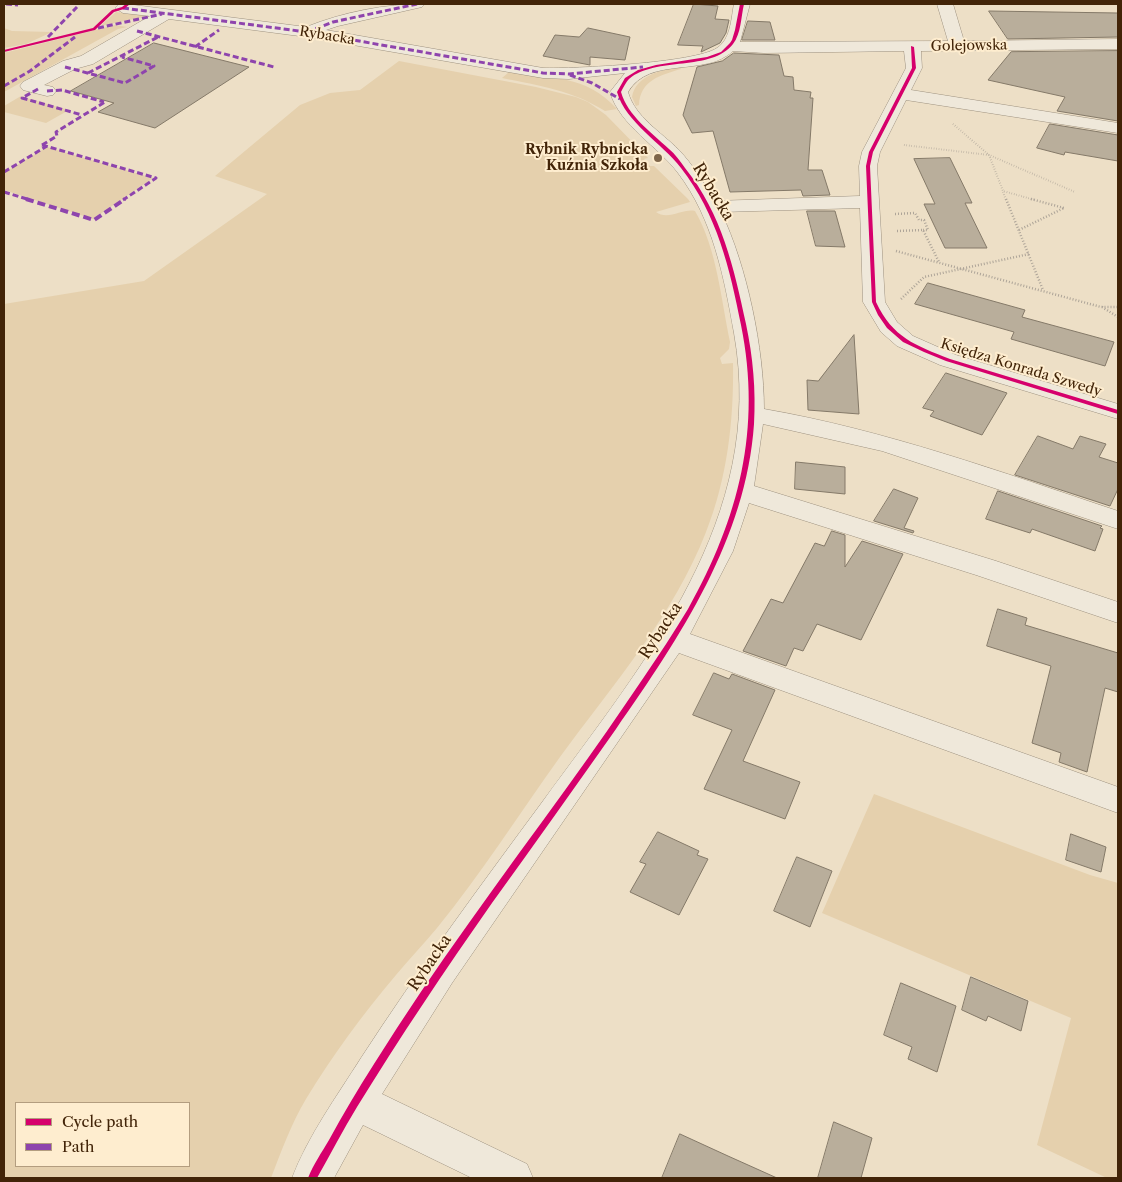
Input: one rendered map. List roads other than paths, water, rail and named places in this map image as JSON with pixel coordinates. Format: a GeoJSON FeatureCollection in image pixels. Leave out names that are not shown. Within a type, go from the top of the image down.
{"type":"FeatureCollection","features":[{"type":"Feature","properties":{"kind":"street","name":"Rybacka"},"geometry":{"type":"LineString","coordinates":[[128,4],[123,8],[307,32],[518,70],[566,74],[655,66]]}},
{"type":"Feature","properties":{"kind":"street"},"geometry":{"type":"LineString","coordinates":[[307,32],[333,22],[417,4]]}},
{"type":"Feature","properties":{"kind":"street"},"geometry":{"type":"LineString","coordinates":[[620,99],[619,88],[625,80],[644,69],[708,56],[730,46],[742,4]]}},
{"type":"Feature","properties":{"kind":"street"},"geometry":{"type":"LineString","coordinates":[[945,4],[957,46]]}},
{"type":"Feature","properties":{"kind":"street"},"geometry":{"type":"LineString","coordinates":[[48,92],[29,86],[68,65],[88,60],[167,13]]}},
{"type":"Feature","properties":{"kind":"street","name":"Golejowska"},"geometry":{"type":"LineString","coordinates":[[730,46],[751,48],[1118,44]]}},
{"type":"Feature","properties":{"kind":"street","name":"Księdza Konrada Szwedy"},"geometry":{"type":"LineString","coordinates":[[912,47],[914,68],[871,152],[868,166],[877,208],[874,302],[880,316],[889,327],[905,340],[948,360],[1118,412]]}},
{"type":"Feature","properties":{"kind":"street"},"geometry":{"type":"LineString","coordinates":[[88,60],[104,64]]}},
{"type":"Feature","properties":{"kind":"street","name":"Rybacka"},"geometry":{"type":"LineString","coordinates":[[312,1178],[356,1102],[453,954],[673,639],[714,566],[728,531],[740,491],[751,414],[752,387],[744,327],[724,239],[709,207],[680,164],[620,99],[592,84],[566,74]]}},
{"type":"Feature","properties":{"kind":"street"},"geometry":{"type":"LineString","coordinates":[[901,94],[1118,128]]}},
{"type":"Feature","properties":{"kind":"street"},"geometry":{"type":"LineString","coordinates":[[709,207],[877,208]]}},
{"type":"Feature","properties":{"kind":"street"},"geometry":{"type":"LineString","coordinates":[[751,414],[786,419],[905,449],[1118,520]]}},
{"type":"Feature","properties":{"kind":"street"},"geometry":{"type":"LineString","coordinates":[[740,491],[986,568],[1118,613]]}},
{"type":"Feature","properties":{"kind":"street"},"geometry":{"type":"LineString","coordinates":[[673,639],[1118,800]]}},
{"type":"Feature","properties":{"kind":"street"},"geometry":{"type":"LineString","coordinates":[[356,1102],[385,1114],[513,1178]]}},
{"type":"Feature","properties":{"kind":"place","name":"Rybnik Rybnicka Kuźnia Szkoła"},"geometry":{"type":"Point","coordinates":[658,158]}}]}
